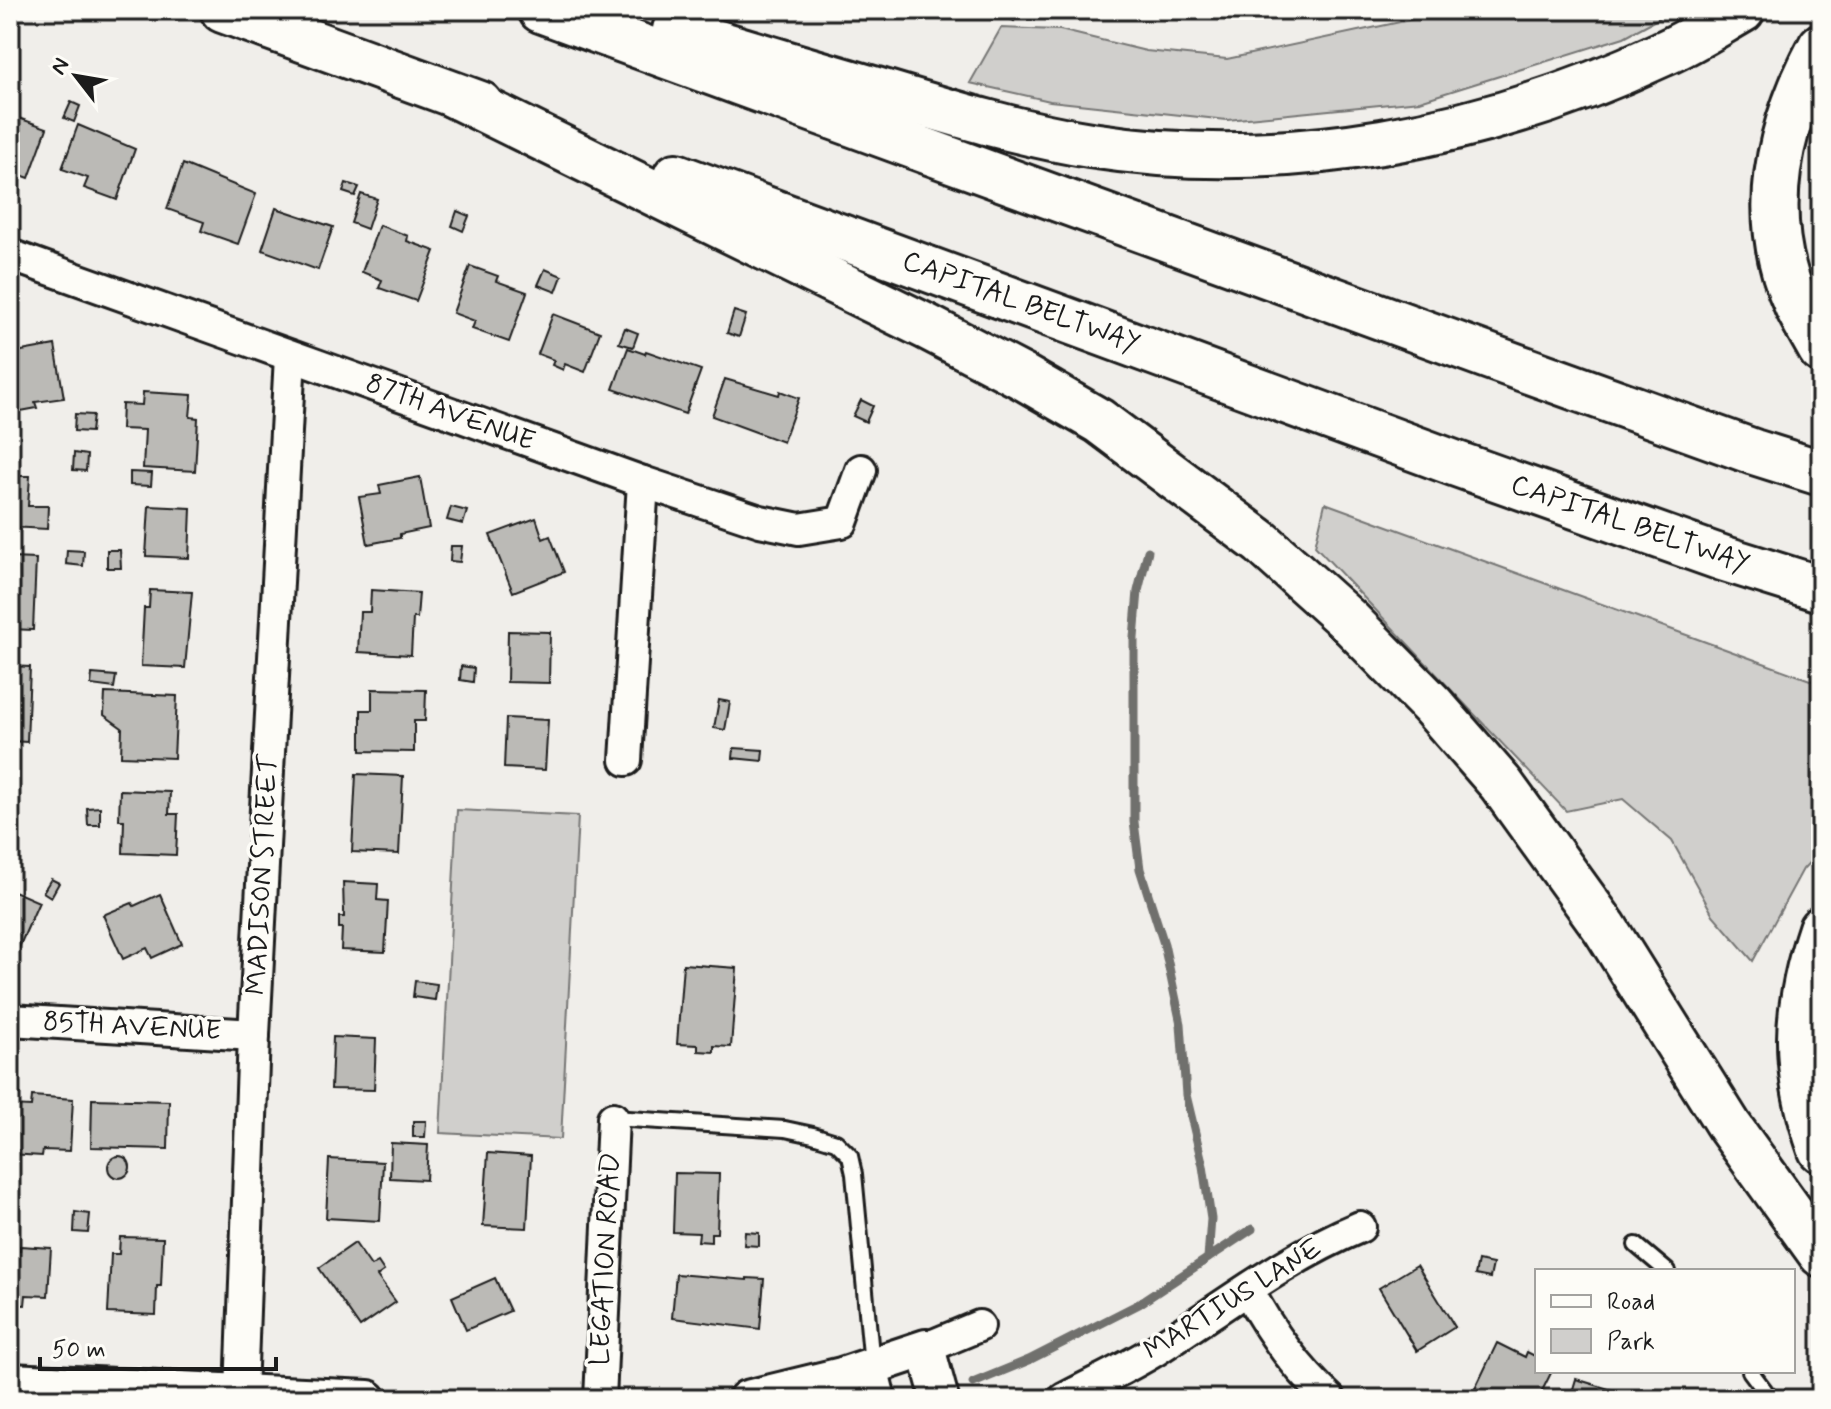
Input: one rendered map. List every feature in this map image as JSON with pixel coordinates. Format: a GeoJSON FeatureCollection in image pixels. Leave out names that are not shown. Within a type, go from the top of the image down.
{"type":"FeatureCollection","features":[{"type":"Feature","properties":{"kind":"highway","name":"CAPITAL BELTWAY"},"geometry":{"type":"LineString","coordinates":[[223,10],[1454,463],[1722,558],[1821,589]]}},
{"type":"Feature","properties":{"kind":"highway"},"geometry":{"type":"LineString","coordinates":[[541,10],[1455,345],[1821,473]]}},
{"type":"Feature","properties":{"kind":"highway"},"geometry":{"type":"LineString","coordinates":[[606,10],[994,125],[1105,146],[1179,154],[1276,154],[1388,142],[1486,121],[1663,54],[1742,10]]}},
{"type":"Feature","properties":{"kind":"highway"},"geometry":{"type":"LineString","coordinates":[[1821,46],[1800,85],[1782,141],[1774,198],[1780,252],[1796,305],[1821,350]]}},
{"type":"Feature","properties":{"kind":"highway"},"geometry":{"type":"LineString","coordinates":[[454,95],[1023,377],[1099,421],[1262,543],[1349,621],[1432,705],[1501,784],[1605,928],[1729,1126],[1821,1254]]}},
{"type":"Feature","properties":{"kind":"highway"},"geometry":{"type":"LineString","coordinates":[[1821,929],[1806,973],[1799,1030],[1804,1093],[1821,1150]]}},
{"type":"Feature","properties":{"kind":"street","name":"87TH AVENUE"},"geometry":{"type":"LineString","coordinates":[[10,255],[760,521],[799,529],[842,522],[861,470]]}},
{"type":"Feature","properties":{"kind":"street","name":"MADISON STREET"},"geometry":{"type":"LineString","coordinates":[[241,1393],[254,1035],[290,356]]}},
{"type":"Feature","properties":{"kind":"street"},"geometry":{"type":"LineString","coordinates":[[626,760],[643,482]]}},
{"type":"Feature","properties":{"kind":"street","name":"85TH AVENUE"},"geometry":{"type":"LineString","coordinates":[[10,1020],[254,1035]]}},
{"type":"Feature","properties":{"kind":"street","name":"LEGATION ROAD"},"geometry":{"type":"LineString","coordinates":[[600,1399],[613,1118]]}},
{"type":"Feature","properties":{"kind":"street","name":"MARTIUS LANE"},"geometry":{"type":"LineString","coordinates":[[1064,1399],[1152,1352],[1292,1261],[1360,1227]]}},
{"type":"Feature","properties":{"kind":"street"},"geometry":{"type":"LineString","coordinates":[[1248,1290],[1270,1331],[1291,1359],[1330,1399]]}},
{"type":"Feature","properties":{"kind":"street"},"geometry":{"type":"LineString","coordinates":[[747,1399],[796,1388],[876,1383],[926,1348],[979,1326]]}},
{"type":"Feature","properties":{"kind":"street"},"geometry":{"type":"LineString","coordinates":[[926,1348],[940,1399]]}},
{"type":"Feature","properties":{"kind":"street"},"geometry":{"type":"LineString","coordinates":[[10,1382],[368,1399]]}},
{"type":"Feature","properties":{"kind":"lane"},"geometry":{"type":"LineString","coordinates":[[613,1118],[785,1129],[836,1142],[850,1156],[876,1383]]}},
{"type":"Feature","properties":{"kind":"lane"},"geometry":{"type":"LineString","coordinates":[[1636,1245],[1665,1269]]}},
{"type":"Feature","properties":{"kind":"lane"},"geometry":{"type":"LineString","coordinates":[[1752,1373],[1771,1399]]}},
{"type":"Feature","properties":{"kind":"green space"},"geometry":{"type":"Polygon","coordinates":[[[1456,10],[1674,10],[1624,37],[1420,101],[1227,120],[1050,101],[970,83],[1001,28],[1060,30],[1146,51],[1227,59],[1456,10]]]}},
{"type":"Feature","properties":{"kind":"green space"},"geometry":{"type":"Polygon","coordinates":[[[1325,503],[1821,684],[1821,850],[1803,869],[1753,961],[1713,915],[1672,841],[1623,799],[1566,811],[1315,546],[1325,503]]]}},
{"type":"Feature","properties":{"kind":"green space"},"geometry":{"type":"Polygon","coordinates":[[[457,810],[578,816],[561,1139],[440,1133],[457,810]]]}},
{"type":"Feature","properties":{"kind":"building"},"geometry":{"type":"Polygon","coordinates":[[[999,10],[1019,10],[1014,21],[998,13],[999,10]]]}},
{"type":"Feature","properties":{"kind":"building"},"geometry":{"type":"Polygon","coordinates":[[[71,102],[80,106],[74,122],[64,118],[71,102]]]}},
{"type":"Feature","properties":{"kind":"building"},"geometry":{"type":"Polygon","coordinates":[[[10,115],[47,128],[29,178],[10,171],[10,115]]]}},
{"type":"Feature","properties":{"kind":"building"},"geometry":{"type":"Polygon","coordinates":[[[78,125],[135,149],[117,200],[84,188],[88,178],[62,169],[78,125]]]}},
{"type":"Feature","properties":{"kind":"building"},"geometry":{"type":"Polygon","coordinates":[[[183,164],[256,194],[238,244],[201,231],[204,222],[167,209],[183,164]]]}},
{"type":"Feature","properties":{"kind":"building"},"geometry":{"type":"Polygon","coordinates":[[[346,183],[359,187],[355,196],[343,192],[346,183]]]}},
{"type":"Feature","properties":{"kind":"building"},"geometry":{"type":"Polygon","coordinates":[[[361,194],[377,199],[367,229],[351,223],[361,194]]]}},
{"type":"Feature","properties":{"kind":"building"},"geometry":{"type":"Polygon","coordinates":[[[276,208],[333,227],[318,270],[262,250],[276,208]]]}},
{"type":"Feature","properties":{"kind":"building"},"geometry":{"type":"Polygon","coordinates":[[[457,211],[469,216],[463,231],[452,226],[457,211]]]}},
{"type":"Feature","properties":{"kind":"building"},"geometry":{"type":"Polygon","coordinates":[[[379,225],[408,236],[407,241],[435,251],[416,301],[379,288],[382,280],[362,272],[379,225]]]}},
{"type":"Feature","properties":{"kind":"building"},"geometry":{"type":"Polygon","coordinates":[[[470,266],[498,276],[496,281],[527,292],[509,342],[472,329],[475,321],[453,313],[470,266]]]}},
{"type":"Feature","properties":{"kind":"building"},"geometry":{"type":"Polygon","coordinates":[[[545,269],[562,276],[556,292],[538,285],[545,269]]]}},
{"type":"Feature","properties":{"kind":"building"},"geometry":{"type":"Polygon","coordinates":[[[734,311],[746,315],[739,337],[727,333],[734,311]]]}},
{"type":"Feature","properties":{"kind":"building"},"geometry":{"type":"Polygon","coordinates":[[[553,314],[600,332],[585,372],[565,364],[563,370],[552,365],[554,360],[538,354],[553,314]]]}},
{"type":"Feature","properties":{"kind":"building"},"geometry":{"type":"Polygon","coordinates":[[[625,328],[638,333],[633,347],[619,343],[625,328]]]}},
{"type":"Feature","properties":{"kind":"building"},"geometry":{"type":"Polygon","coordinates":[[[55,345],[64,398],[35,402],[37,408],[10,413],[10,364],[18,363],[16,352],[55,345]]]}},
{"type":"Feature","properties":{"kind":"building"},"geometry":{"type":"Polygon","coordinates":[[[628,348],[701,370],[685,414],[613,389],[628,348]]]}},
{"type":"Feature","properties":{"kind":"building"},"geometry":{"type":"Polygon","coordinates":[[[725,379],[799,398],[783,442],[712,416],[725,379]]]}},
{"type":"Feature","properties":{"kind":"building"},"geometry":{"type":"Polygon","coordinates":[[[143,392],[192,395],[190,417],[198,418],[195,471],[143,468],[145,430],[121,429],[122,404],[142,405],[143,392]]]}},
{"type":"Feature","properties":{"kind":"building"},"geometry":{"type":"Polygon","coordinates":[[[861,400],[873,406],[866,422],[853,416],[861,400]]]}},
{"type":"Feature","properties":{"kind":"building"},"geometry":{"type":"Polygon","coordinates":[[[75,414],[93,415],[91,432],[74,431],[75,414]]]}},
{"type":"Feature","properties":{"kind":"building"},"geometry":{"type":"Polygon","coordinates":[[[74,453],[87,455],[86,471],[73,470],[74,453]]]}},
{"type":"Feature","properties":{"kind":"building"},"geometry":{"type":"Polygon","coordinates":[[[130,472],[152,473],[151,486],[130,485],[130,472]]]}},
{"type":"Feature","properties":{"kind":"building"},"geometry":{"type":"Polygon","coordinates":[[[10,476],[30,476],[28,506],[48,506],[47,529],[10,527],[10,476]]]}},
{"type":"Feature","properties":{"kind":"building"},"geometry":{"type":"Polygon","coordinates":[[[420,477],[429,528],[368,544],[359,497],[381,494],[379,485],[420,477]]]}},
{"type":"Feature","properties":{"kind":"building"},"geometry":{"type":"Polygon","coordinates":[[[149,506],[191,508],[189,558],[146,556],[149,506]]]}},
{"type":"Feature","properties":{"kind":"building"},"geometry":{"type":"Polygon","coordinates":[[[451,507],[467,511],[463,524],[447,520],[451,507]]]}},
{"type":"Feature","properties":{"kind":"building"},"geometry":{"type":"Polygon","coordinates":[[[536,518],[543,539],[550,536],[564,572],[513,592],[490,535],[536,518]]]}},
{"type":"Feature","properties":{"kind":"building"},"geometry":{"type":"Polygon","coordinates":[[[451,546],[462,546],[460,562],[450,561],[451,546]]]}},
{"type":"Feature","properties":{"kind":"building"},"geometry":{"type":"Polygon","coordinates":[[[67,550],[84,551],[83,566],[66,564],[67,550]]]}},
{"type":"Feature","properties":{"kind":"building"},"geometry":{"type":"Polygon","coordinates":[[[107,550],[120,550],[121,568],[107,568],[107,550]]]}},
{"type":"Feature","properties":{"kind":"building"},"geometry":{"type":"Polygon","coordinates":[[[10,558],[36,559],[33,630],[10,629],[10,558]]]}},
{"type":"Feature","properties":{"kind":"building"},"geometry":{"type":"Polygon","coordinates":[[[150,590],[192,592],[185,668],[141,666],[144,608],[149,608],[150,590]]]}},
{"type":"Feature","properties":{"kind":"building"},"geometry":{"type":"Polygon","coordinates":[[[371,590],[419,593],[417,618],[413,618],[411,655],[358,652],[360,612],[370,612],[371,590]]]}},
{"type":"Feature","properties":{"kind":"building"},"geometry":{"type":"Polygon","coordinates":[[[508,631],[550,632],[549,683],[507,682],[508,631]]]}},
{"type":"Feature","properties":{"kind":"building"},"geometry":{"type":"Polygon","coordinates":[[[10,666],[30,667],[27,742],[10,741],[10,666]]]}},
{"type":"Feature","properties":{"kind":"building"},"geometry":{"type":"Polygon","coordinates":[[[461,666],[474,668],[473,682],[460,680],[461,666]]]}},
{"type":"Feature","properties":{"kind":"building"},"geometry":{"type":"Polygon","coordinates":[[[92,674],[116,676],[114,688],[91,685],[92,674]]]}},
{"type":"Feature","properties":{"kind":"building"},"geometry":{"type":"Polygon","coordinates":[[[372,689],[426,690],[425,721],[414,721],[414,752],[361,751],[361,710],[372,710],[372,689]]]}},
{"type":"Feature","properties":{"kind":"building"},"geometry":{"type":"Polygon","coordinates":[[[105,693],[177,696],[174,758],[121,756],[122,728],[104,715],[105,693]]]}},
{"type":"Feature","properties":{"kind":"building"},"geometry":{"type":"Polygon","coordinates":[[[719,700],[730,702],[725,730],[714,728],[719,700]]]}},
{"type":"Feature","properties":{"kind":"building"},"geometry":{"type":"Polygon","coordinates":[[[506,718],[548,720],[545,770],[504,768],[506,718]]]}},
{"type":"Feature","properties":{"kind":"building"},"geometry":{"type":"Polygon","coordinates":[[[734,748],[763,750],[762,761],[733,758],[734,748]]]}},
{"type":"Feature","properties":{"kind":"building"},"geometry":{"type":"Polygon","coordinates":[[[356,774],[403,776],[399,854],[352,852],[356,774]]]}},
{"type":"Feature","properties":{"kind":"building"},"geometry":{"type":"Polygon","coordinates":[[[120,790],[170,792],[169,814],[178,814],[176,855],[123,853],[124,820],[119,820],[120,790]]]}},
{"type":"Feature","properties":{"kind":"building"},"geometry":{"type":"Polygon","coordinates":[[[100,807],[100,825],[88,825],[87,808],[100,807]]]}},
{"type":"Feature","properties":{"kind":"building"},"geometry":{"type":"Polygon","coordinates":[[[51,879],[59,883],[51,897],[43,892],[51,879]]]}},
{"type":"Feature","properties":{"kind":"building"},"geometry":{"type":"Polygon","coordinates":[[[343,882],[378,884],[377,900],[388,901],[385,952],[341,950],[339,917],[344,917],[343,882]]]}},
{"type":"Feature","properties":{"kind":"building"},"geometry":{"type":"Polygon","coordinates":[[[10,885],[11,890],[39,902],[17,952],[10,948],[10,885]]]}},
{"type":"Feature","properties":{"kind":"building"},"geometry":{"type":"Polygon","coordinates":[[[160,894],[182,944],[152,958],[147,948],[123,959],[103,915],[160,894]]]}},
{"type":"Feature","properties":{"kind":"building"},"geometry":{"type":"Polygon","coordinates":[[[683,964],[737,968],[731,1047],[714,1046],[714,1052],[698,1051],[698,1045],[677,1044],[683,964]]]}},
{"type":"Feature","properties":{"kind":"building"},"geometry":{"type":"Polygon","coordinates":[[[415,981],[437,984],[435,1000],[413,997],[415,981]]]}},
{"type":"Feature","properties":{"kind":"building"},"geometry":{"type":"Polygon","coordinates":[[[333,1037],[376,1039],[374,1090],[331,1089],[333,1037]]]}},
{"type":"Feature","properties":{"kind":"building"},"geometry":{"type":"Polygon","coordinates":[[[32,1096],[73,1099],[70,1151],[43,1150],[42,1156],[10,1154],[11,1106],[31,1107],[32,1096]]]}},
{"type":"Feature","properties":{"kind":"building"},"geometry":{"type":"Polygon","coordinates":[[[92,1099],[169,1101],[168,1149],[91,1147],[92,1099]]]}},
{"type":"Feature","properties":{"kind":"building"},"geometry":{"type":"Polygon","coordinates":[[[413,1121],[426,1121],[425,1137],[413,1137],[413,1121]]]}},
{"type":"Feature","properties":{"kind":"building"},"geometry":{"type":"Polygon","coordinates":[[[391,1143],[428,1145],[426,1180],[390,1178],[391,1143]]]}},
{"type":"Feature","properties":{"kind":"building"},"geometry":{"type":"Polygon","coordinates":[[[488,1153],[531,1156],[527,1228],[483,1226],[488,1153]]]}},
{"type":"Feature","properties":{"kind":"building"},"geometry":{"type":"Polygon","coordinates":[[[119,1156],[127,1159],[130,1167],[127,1175],[119,1178],[111,1175],[108,1167],[111,1159],[119,1156]]]}},
{"type":"Feature","properties":{"kind":"building"},"geometry":{"type":"Polygon","coordinates":[[[329,1159],[383,1162],[380,1221],[326,1218],[329,1159]]]}},
{"type":"Feature","properties":{"kind":"building"},"geometry":{"type":"Polygon","coordinates":[[[675,1173],[719,1174],[717,1233],[711,1233],[711,1242],[698,1241],[699,1233],[673,1232],[675,1173]]]}},
{"type":"Feature","properties":{"kind":"building"},"geometry":{"type":"Polygon","coordinates":[[[75,1212],[90,1214],[88,1233],[74,1232],[75,1212]]]}},
{"type":"Feature","properties":{"kind":"building"},"geometry":{"type":"Polygon","coordinates":[[[745,1232],[759,1233],[759,1246],[744,1245],[745,1232]]]}},
{"type":"Feature","properties":{"kind":"building"},"geometry":{"type":"Polygon","coordinates":[[[120,1237],[163,1238],[156,1315],[108,1313],[111,1254],[119,1254],[120,1237]]]}},
{"type":"Feature","properties":{"kind":"building"},"geometry":{"type":"Polygon","coordinates":[[[355,1243],[371,1266],[378,1262],[384,1271],[377,1276],[396,1302],[360,1327],[319,1268],[355,1243]]]}},
{"type":"Feature","properties":{"kind":"building"},"geometry":{"type":"Polygon","coordinates":[[[20,1246],[51,1248],[48,1296],[26,1295],[25,1305],[10,1304],[10,1251],[20,1251],[20,1246]]]}},
{"type":"Feature","properties":{"kind":"building"},"geometry":{"type":"Polygon","coordinates":[[[1478,1261],[1493,1264],[1490,1278],[1475,1275],[1478,1261]]]}},
{"type":"Feature","properties":{"kind":"building"},"geometry":{"type":"Polygon","coordinates":[[[1417,1265],[1455,1327],[1417,1351],[1379,1288],[1417,1265]]]}},
{"type":"Feature","properties":{"kind":"building"},"geometry":{"type":"Polygon","coordinates":[[[676,1274],[764,1279],[760,1329],[672,1318],[676,1274]]]}},
{"type":"Feature","properties":{"kind":"building"},"geometry":{"type":"Polygon","coordinates":[[[495,1278],[510,1311],[466,1330],[452,1297],[495,1278]]]}},
{"type":"Feature","properties":{"kind":"building"},"geometry":{"type":"Polygon","coordinates":[[[1497,1343],[1525,1357],[1527,1352],[1535,1356],[1535,1373],[1551,1373],[1538,1399],[1511,1396],[1509,1399],[1491,1399],[1474,1391],[1497,1343]]]}},
{"type":"Feature","properties":{"kind":"building"},"geometry":{"type":"Polygon","coordinates":[[[1576,1379],[1625,1394],[1623,1399],[1570,1399],[1576,1379]]]}},
{"type":"Feature","properties":{"kind":"waterway"},"geometry":{"type":"LineString","coordinates":[[1148,551],[1138,591],[1134,638],[1134,822],[1140,869],[1164,944],[1181,1024],[1186,1095],[1203,1166],[1211,1219],[1208,1258]]}},
{"type":"Feature","properties":{"kind":"waterway"},"geometry":{"type":"LineString","coordinates":[[973,1383],[1029,1360],[1139,1304],[1252,1229]]}}]}
